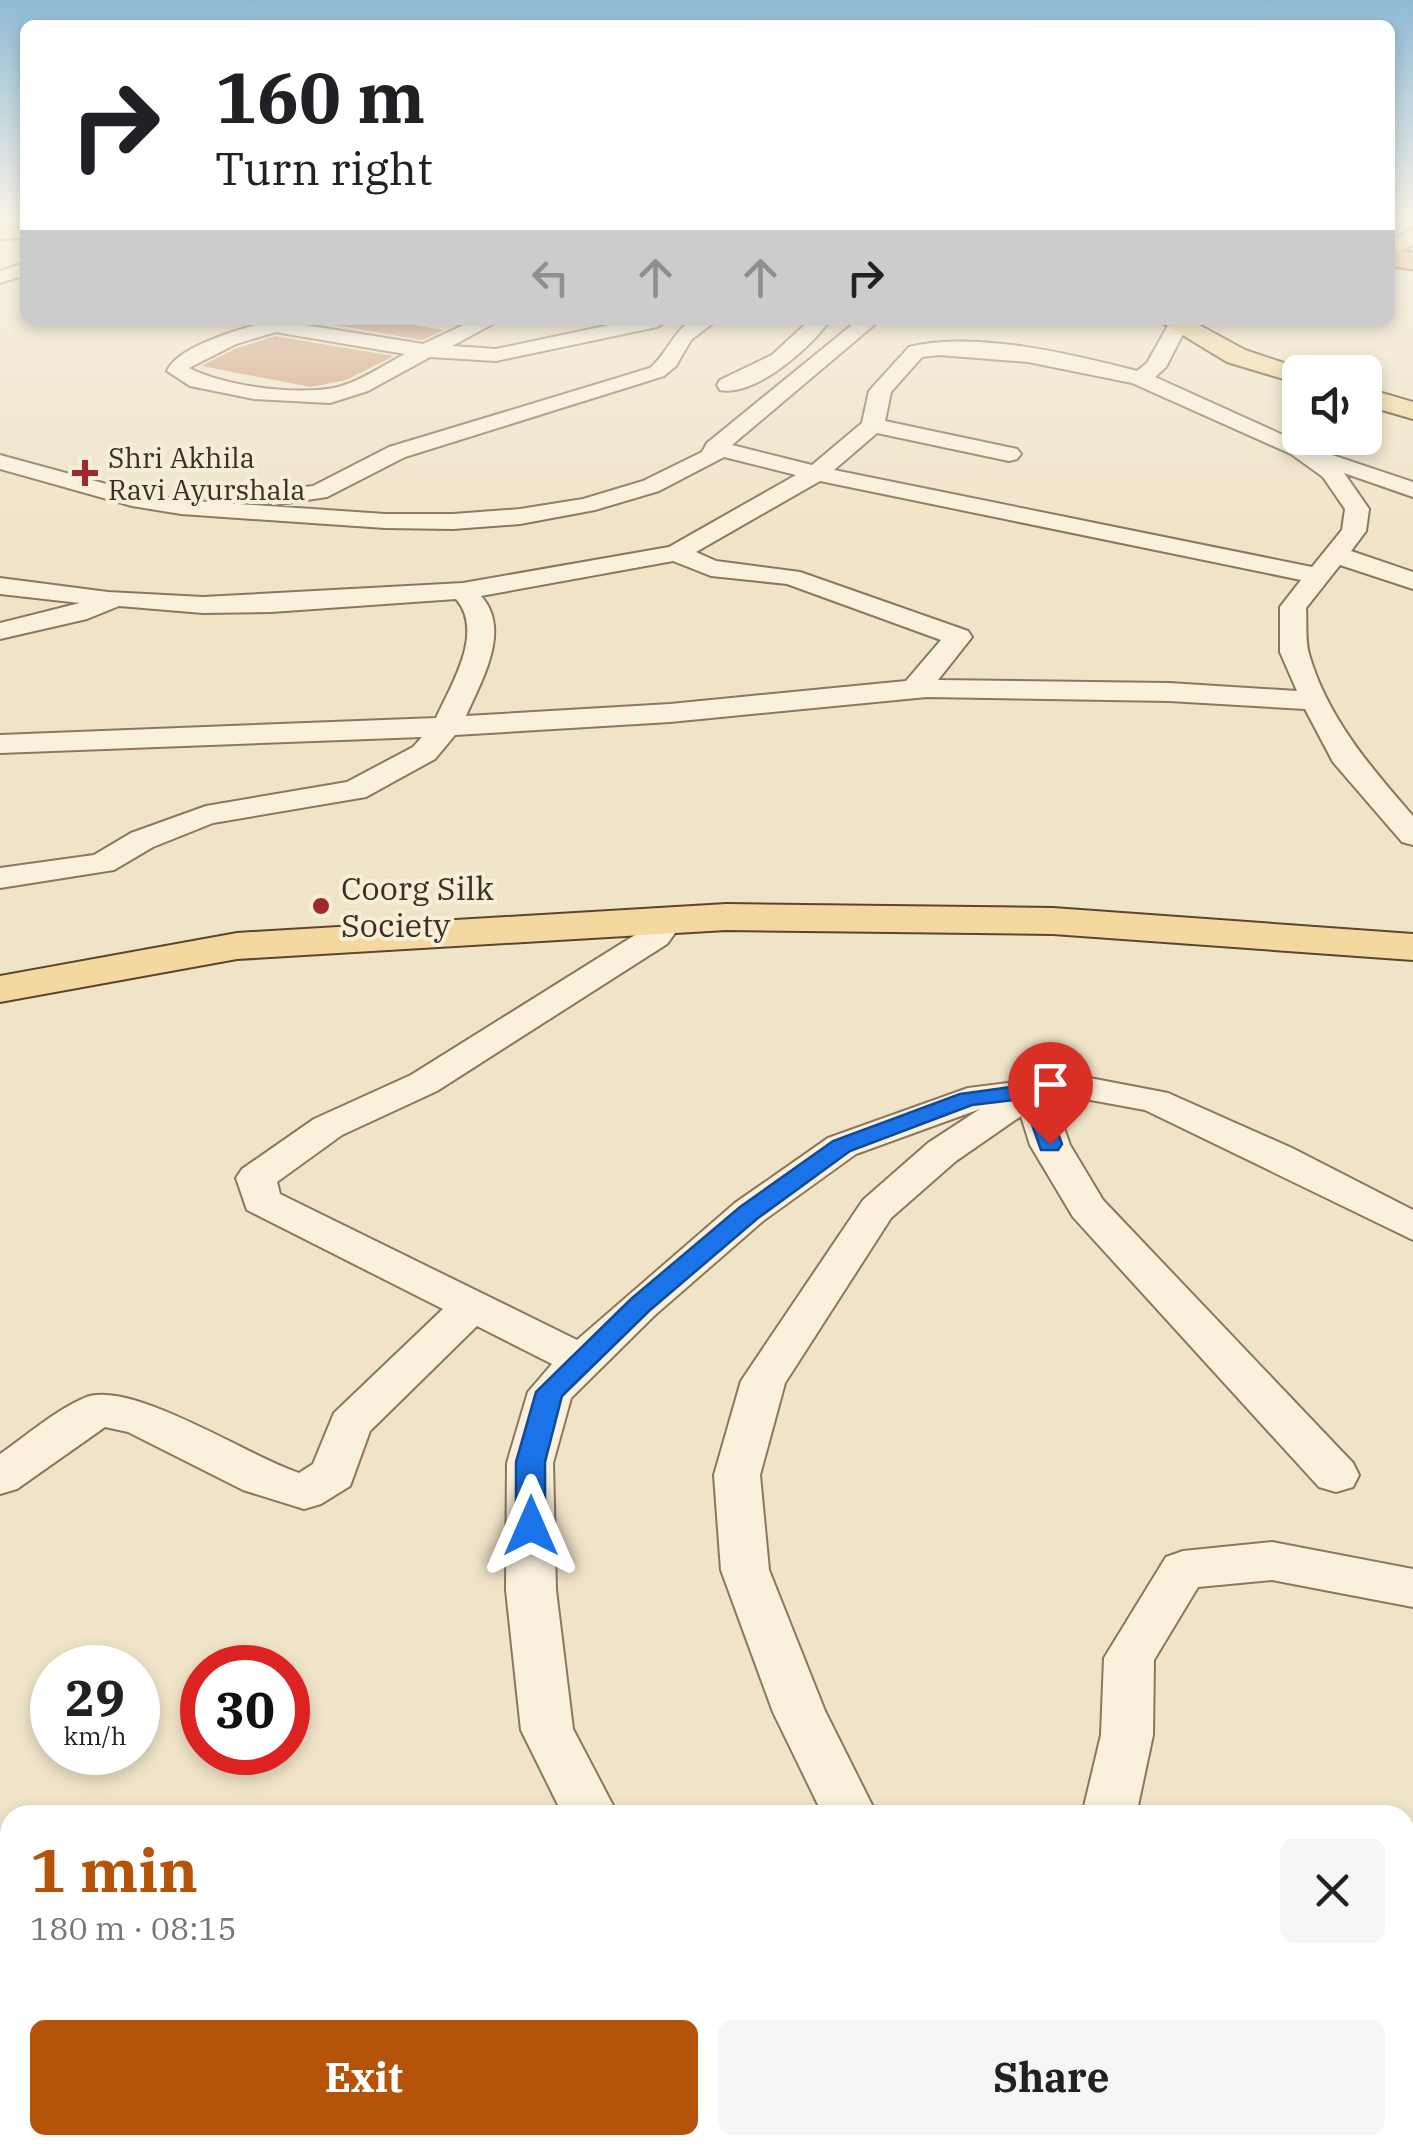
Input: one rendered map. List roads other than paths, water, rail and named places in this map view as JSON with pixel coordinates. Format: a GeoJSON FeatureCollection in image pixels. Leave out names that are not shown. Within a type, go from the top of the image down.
{"type":"FeatureCollection","features":[{"type":"Feature","properties":{"kind":"main road"},"geometry":{"type":"LineString","coordinates":[[1179,325],[1236,356],[1282,370]]}},
{"type":"Feature","properties":{"kind":"main road"},"geometry":{"type":"LineString","coordinates":[[1382,401],[1413,411]]}},
{"type":"Feature","properties":{"kind":"main road"},"geometry":{"type":"LineString","coordinates":[[0,990],[237,946],[726,917],[1053,921],[1413,947]]}},
{"type":"Feature","properties":{"kind":"street"},"geometry":{"type":"LineString","coordinates":[[281,325],[214,346],[178,371],[219,387],[312,398],[360,386],[480,325]]}},
{"type":"Feature","properties":{"kind":"street"},"geometry":{"type":"LineString","coordinates":[[297,325],[426,351],[496,356],[632,325]]}},
{"type":"Feature","properties":{"kind":"street"},"geometry":{"type":"LineString","coordinates":[[117,494],[278,498],[318,492],[397,452],[657,372],[671,361],[674,347],[684,335],[698,325]]}},
{"type":"Feature","properties":{"kind":"street"},"geometry":{"type":"LineString","coordinates":[[728,385],[778,362],[816,325]]}},
{"type":"Feature","properties":{"kind":"street"},"geometry":{"type":"LineString","coordinates":[[1140,378],[1156,367],[1173,325]]}},
{"type":"Feature","properties":{"kind":"street"},"geometry":{"type":"LineString","coordinates":[[0,462],[181,507],[473,523],[534,516],[651,488],[713,456],[716,448],[883,339],[1106,368],[1140,378],[1282,441]]}},
{"type":"Feature","properties":{"kind":"street"},"geometry":{"type":"LineString","coordinates":[[0,586],[36,593],[203,605],[272,604],[464,590],[676,552],[816,473],[873,425],[880,391],[883,339]]}},
{"type":"Feature","properties":{"kind":"street"},"geometry":{"type":"LineString","coordinates":[[873,425],[980,444],[1009,454]]}},
{"type":"Feature","properties":{"kind":"street"},"geometry":{"type":"LineString","coordinates":[[716,448],[816,473],[1316,575]]}},
{"type":"Feature","properties":{"kind":"street"},"geometry":{"type":"LineString","coordinates":[[1309,455],[1332,472],[1358,509],[1354,531],[1292,607],[1294,652],[1344,756],[1413,835]]}},
{"type":"Feature","properties":{"kind":"street"},"geometry":{"type":"LineString","coordinates":[[1318,455],[1413,490]]}},
{"type":"Feature","properties":{"kind":"street"},"geometry":{"type":"LineString","coordinates":[[676,552],[710,568],[791,577],[958,637],[916,689]]}},
{"type":"Feature","properties":{"kind":"street"},"geometry":{"type":"LineString","coordinates":[[1334,554],[1413,581]]}},
{"type":"Feature","properties":{"kind":"street"},"geometry":{"type":"LineString","coordinates":[[0,878],[103,864],[142,840],[206,814],[355,790],[424,753],[448,725],[480,651],[478,608],[464,590]]}},
{"type":"Feature","properties":{"kind":"street"},"geometry":{"type":"LineString","coordinates":[[3,633],[78,613],[116,598]]}},
{"type":"Feature","properties":{"kind":"street"},"geometry":{"type":"LineString","coordinates":[[0,744],[319,734],[670,712],[916,689],[1169,692],[1315,702]]}},
{"type":"Feature","properties":{"kind":"street"},"geometry":{"type":"LineString","coordinates":[[582,1361],[261,1201],[256,1178],[328,1127],[424,1083],[521,1023],[655,937],[667,920]]}},
{"type":"Feature","properties":{"kind":"street"},"geometry":{"type":"LineString","coordinates":[[586,1805],[547,1730],[531,1590],[530,1462],[550,1392],[640,1305],[749,1212],[842,1146],[968,1099],[1074,1086],[1155,1102],[1278,1157],[1413,1228]]}},
{"type":"Feature","properties":{"kind":"street"},"geometry":{"type":"LineString","coordinates":[[1032,1091],[1050,1144],[1087,1208],[1336,1475]]}},
{"type":"Feature","properties":{"kind":"street"},"geometry":{"type":"LineString","coordinates":[[845,1805],[799,1712],[745,1570],[737,1475],[763,1381],[877,1209],[942,1152],[1032,1091]]}},
{"type":"Feature","properties":{"kind":"street"},"geometry":{"type":"LineString","coordinates":[[0,1477],[98,1410],[139,1418],[231,1466],[304,1492],[333,1474],[350,1424],[474,1304]]}},
{"type":"Feature","properties":{"kind":"street"},"geometry":{"type":"LineString","coordinates":[[1110,1805],[1127,1735],[1129,1658],[1183,1570],[1272,1561],[1413,1588]]}},
{"type":"Feature","properties":{"kind":"place","name":"Shri Akhila Ravi Ayurshala"},"geometry":{"type":"Point","coordinates":[85,473]}},
{"type":"Feature","properties":{"kind":"place","name":"Coorg Silk Society"},"geometry":{"type":"Point","coordinates":[321,906]}}]}
